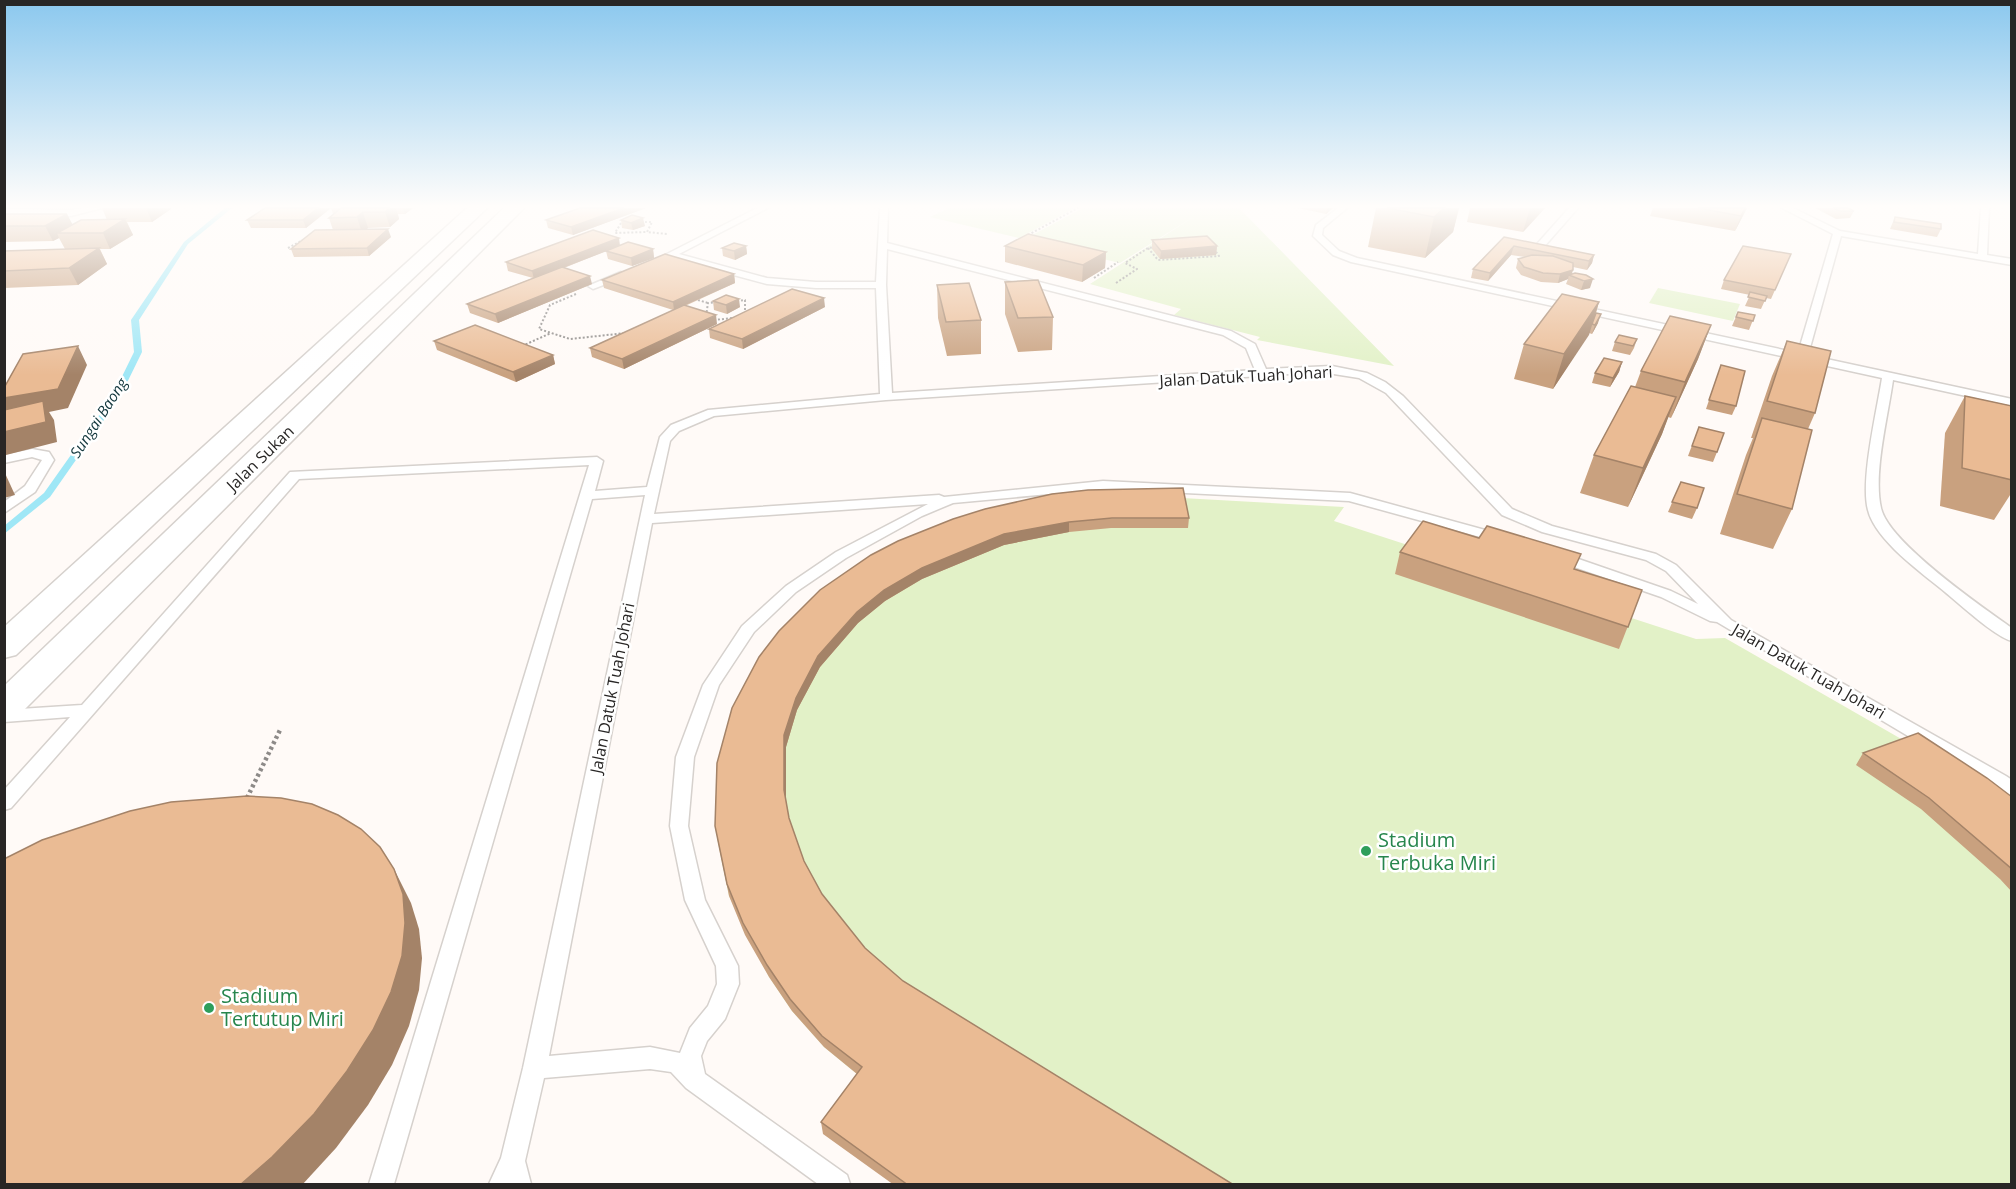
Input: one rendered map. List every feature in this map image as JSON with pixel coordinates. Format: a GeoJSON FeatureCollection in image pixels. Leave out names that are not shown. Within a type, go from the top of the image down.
{"type":"FeatureCollection","features":[{"type":"Feature","properties":{"kind":"main road","name":"Jalan Sukan"},"geometry":{"type":"LineString","coordinates":[[4,647],[418,263]]}},
{"type":"Feature","properties":{"kind":"main road","name":"Jalan Sukan"},"geometry":{"type":"LineString","coordinates":[[4,708],[458,263]]}},
{"type":"Feature","properties":{"kind":"lane"},"geometry":{"type":"LineString","coordinates":[[695,263],[750,278],[785,284],[881,285]]}},
{"type":"Feature","properties":{"kind":"lane"},"geometry":{"type":"LineString","coordinates":[[883,263],[881,285],[886,397]]}},
{"type":"Feature","properties":{"kind":"lane"},"geometry":{"type":"LineString","coordinates":[[957,263],[1227,333],[1251,346],[1262,374]]}},
{"type":"Feature","properties":{"kind":"lane"},"geometry":{"type":"LineString","coordinates":[[1370,263],[2012,403]]}},
{"type":"Feature","properties":{"kind":"lane"},"geometry":{"type":"LineString","coordinates":[[1802,357],[1829,263]]}},
{"type":"Feature","properties":{"kind":"lane"},"geometry":{"type":"LineString","coordinates":[[593,286],[632,270]]}},
{"type":"Feature","properties":{"kind":"lane","name":"Jalan Datuk Tuah Johari"},"geometry":{"type":"LineString","coordinates":[[501,1185],[516,1173],[535,1068],[664,440],[675,428],[693,419],[734,410],[886,397],[1335,369],[1375,380],[1399,398],[1507,512],[1547,530],[1651,557],[1671,567],[1726,623],[2000,781],[2012,791]]}},
{"type":"Feature","properties":{"kind":"lane"},"geometry":{"type":"LineString","coordinates":[[1888,376],[1875,477],[1874,512],[1893,539],[1957,596],[2012,636]]}},
{"type":"Feature","properties":{"kind":"lane"},"geometry":{"type":"LineString","coordinates":[[4,459],[32,453],[45,455],[48,460],[30,489],[4,509]]}},
{"type":"Feature","properties":{"kind":"lane"},"geometry":{"type":"LineString","coordinates":[[4,803],[295,475],[597,461],[381,1185]]}},
{"type":"Feature","properties":{"kind":"lane"},"geometry":{"type":"LineString","coordinates":[[646,519],[951,499],[1103,485],[1350,497],[1517,544]]}},
{"type":"Feature","properties":{"kind":"lane"},"geometry":{"type":"LineString","coordinates":[[587,495],[653,490]]}},
{"type":"Feature","properties":{"kind":"lane"},"geometry":{"type":"LineString","coordinates":[[694,1080],[690,1056],[698,1035],[717,1012],[728,984],[726,966],[695,900],[679,826],[685,757],[711,685],[748,629],[791,589],[841,555],[917,513],[951,499]]}},
{"type":"Feature","properties":{"kind":"lane"},"geometry":{"type":"LineString","coordinates":[[1540,551],[1666,594],[1726,623]]}},
{"type":"Feature","properties":{"kind":"lane"},"geometry":{"type":"LineString","coordinates":[[4,716],[87,710]]}},
{"type":"Feature","properties":{"kind":"lane"},"geometry":{"type":"LineString","coordinates":[[535,1068],[650,1058],[677,1062],[694,1080],[838,1185]]}},
{"type":"Feature","properties":{"kind":"path"},"geometry":{"type":"LineString","coordinates":[[1093,298],[1137,268],[1126,263]]}},
{"type":"Feature","properties":{"kind":"path"},"geometry":{"type":"LineString","coordinates":[[593,286],[550,305],[539,328],[570,339],[635,333]]}},
{"type":"Feature","properties":{"kind":"path"},"geometry":{"type":"LineString","coordinates":[[698,300],[708,303],[726,302]]}},
{"type":"Feature","properties":{"kind":"path"},"geometry":{"type":"LineString","coordinates":[[735,301],[745,300],[745,316]]}},
{"type":"Feature","properties":{"kind":"path"},"geometry":{"type":"LineString","coordinates":[[705,318],[708,303]]}},
{"type":"Feature","properties":{"kind":"path"},"geometry":{"type":"LineString","coordinates":[[698,315],[718,321],[745,316],[752,318]]}},
{"type":"Feature","properties":{"kind":"path"},"geometry":{"type":"LineString","coordinates":[[515,349],[552,333]]}},
{"type":"Feature","properties":{"kind":"path"},"geometry":{"type":"LineString","coordinates":[[246,800],[281,728]]}},
{"type":"Feature","properties":{"kind":"green space"},"geometry":{"type":"Polygon","coordinates":[[[1122,263],[1293,263],[1394,366],[1257,340],[1260,337],[1174,315],[1181,309],[1090,284],[1122,263]]]}},
{"type":"Feature","properties":{"kind":"green space"},"geometry":{"type":"Polygon","coordinates":[[[1658,288],[1740,304],[1733,321],[1649,303],[1658,288]]]}},
{"type":"Feature","properties":{"kind":"green space","name":"Stadium Terbuka Miri"},"geometry":{"type":"Polygon","coordinates":[[[1182,498],[1344,507],[1334,521],[1696,639],[1725,638],[1910,744],[2011,814],[2011,1184],[894,1184],[863,1079],[824,1047],[792,1011],[769,977],[729,896],[717,838],[846,583],[1182,498]]]}},
{"type":"Feature","properties":{"kind":"building"},"geometry":{"type":"Polygon","coordinates":[[[4,263],[76,263],[69,268],[4,271],[4,263]]]}},
{"type":"Feature","properties":{"kind":"building"},"geometry":{"type":"Polygon","coordinates":[[[510,263],[552,263],[532,271],[510,263]]]}},
{"type":"Feature","properties":{"kind":"building"},"geometry":{"type":"Polygon","coordinates":[[[642,263],[698,263],[734,274],[673,302],[602,280],[642,263]]]}},
{"type":"Feature","properties":{"kind":"building"},"geometry":{"type":"Polygon","coordinates":[[[1478,263],[1498,263],[1490,273],[1473,269],[1478,263]]]}},
{"type":"Feature","properties":{"kind":"building"},"geometry":{"type":"Polygon","coordinates":[[[1521,263],[1573,263],[1573,270],[1560,274],[1543,273],[1524,267],[1521,263]]]}},
{"type":"Feature","properties":{"kind":"building"},"geometry":{"type":"Polygon","coordinates":[[[1733,263],[1787,263],[1775,290],[1724,280],[1733,263]]]}},
{"type":"Feature","properties":{"kind":"building"},"geometry":{"type":"Polygon","coordinates":[[[562,267],[590,276],[495,314],[467,304],[562,267]]]}},
{"type":"Feature","properties":{"kind":"building"},"geometry":{"type":"Polygon","coordinates":[[[1575,273],[1593,279],[1584,281],[1569,275],[1575,273]]]}},
{"type":"Feature","properties":{"kind":"building"},"geometry":{"type":"Polygon","coordinates":[[[1038,280],[1053,317],[1018,318],[1005,282],[1038,280]]]}},
{"type":"Feature","properties":{"kind":"building"},"geometry":{"type":"Polygon","coordinates":[[[969,283],[981,320],[946,322],[937,285],[969,283]]]}},
{"type":"Feature","properties":{"kind":"building"},"geometry":{"type":"Polygon","coordinates":[[[792,289],[824,298],[742,339],[709,329],[792,289]]]}},
{"type":"Feature","properties":{"kind":"building"},"geometry":{"type":"Polygon","coordinates":[[[1750,292],[1767,296],[1765,301],[1748,297],[1750,292]]]}},
{"type":"Feature","properties":{"kind":"building"},"geometry":{"type":"Polygon","coordinates":[[[1562,294],[1599,302],[1564,354],[1524,344],[1562,294]]]}},
{"type":"Feature","properties":{"kind":"building"},"geometry":{"type":"Polygon","coordinates":[[[726,295],[739,299],[726,305],[713,301],[726,295]]]}},
{"type":"Feature","properties":{"kind":"building"},"geometry":{"type":"Polygon","coordinates":[[[684,305],[716,315],[622,359],[590,348],[684,305]]]}},
{"type":"Feature","properties":{"kind":"building"},"geometry":{"type":"Polygon","coordinates":[[[1738,312],[1755,315],[1753,321],[1736,317],[1738,312]]]}},
{"type":"Feature","properties":{"kind":"building"},"geometry":{"type":"Polygon","coordinates":[[[1596,313],[1601,314],[1595,325],[1592,324],[1596,313]]]}},
{"type":"Feature","properties":{"kind":"building"},"geometry":{"type":"Polygon","coordinates":[[[1670,316],[1711,325],[1685,382],[1641,371],[1670,316]]]}},
{"type":"Feature","properties":{"kind":"building"},"geometry":{"type":"Polygon","coordinates":[[[475,325],[553,355],[513,372],[434,341],[475,325]]]}},
{"type":"Feature","properties":{"kind":"building"},"geometry":{"type":"Polygon","coordinates":[[[1619,335],[1637,339],[1633,346],[1615,342],[1619,335]]]}},
{"type":"Feature","properties":{"kind":"building"},"geometry":{"type":"Polygon","coordinates":[[[1787,341],[1831,351],[1815,413],[1767,401],[1787,341]]]}},
{"type":"Feature","properties":{"kind":"building"},"geometry":{"type":"Polygon","coordinates":[[[78,346],[58,389],[4,398],[4,388],[23,354],[78,346]]]}},
{"type":"Feature","properties":{"kind":"building"},"geometry":{"type":"Polygon","coordinates":[[[1604,358],[1622,362],[1613,378],[1595,373],[1604,358]]]}},
{"type":"Feature","properties":{"kind":"building"},"geometry":{"type":"Polygon","coordinates":[[[1721,365],[1745,371],[1736,406],[1709,400],[1721,365]]]}},
{"type":"Feature","properties":{"kind":"building"},"geometry":{"type":"Polygon","coordinates":[[[1631,386],[1676,397],[1643,468],[1594,455],[1631,386]]]}},
{"type":"Feature","properties":{"kind":"building"},"geometry":{"type":"Polygon","coordinates":[[[1965,396],[2012,406],[2012,480],[1962,468],[1965,396]]]}},
{"type":"Feature","properties":{"kind":"building"},"geometry":{"type":"Polygon","coordinates":[[[43,401],[46,422],[4,432],[4,410],[43,401]]]}},
{"type":"Feature","properties":{"kind":"building"},"geometry":{"type":"Polygon","coordinates":[[[1762,418],[1812,430],[1792,509],[1737,494],[1762,418]]]}},
{"type":"Feature","properties":{"kind":"building"},"geometry":{"type":"Polygon","coordinates":[[[1699,427],[1724,433],[1717,452],[1692,446],[1699,427]]]}},
{"type":"Feature","properties":{"kind":"building"},"geometry":{"type":"Polygon","coordinates":[[[1681,482],[1704,488],[1697,508],[1672,502],[1681,482]]]}},
{"type":"Feature","properties":{"kind":"building"},"geometry":{"type":"Polygon","coordinates":[[[1183,488],[1189,518],[1112,518],[1069,522],[1004,534],[922,568],[884,590],[857,612],[818,656],[796,698],[784,735],[784,790],[789,818],[804,861],[822,894],[865,948],[903,981],[1234,1185],[908,1185],[821,1122],[862,1067],[822,1036],[790,999],[743,923],[727,884],[715,826],[717,763],[732,708],[759,657],[779,631],[820,590],[871,555],[898,541],[985,509],[1052,494],[1088,490],[1183,488]]]}},
{"type":"Feature","properties":{"kind":"building"},"geometry":{"type":"Polygon","coordinates":[[[1423,521],[1479,538],[1487,526],[1581,554],[1574,569],[1642,590],[1628,627],[1400,552],[1423,521]]]}},
{"type":"Feature","properties":{"kind":"building"},"geometry":{"type":"Polygon","coordinates":[[[1918,733],[2012,797],[2012,869],[1929,798],[1863,753],[1918,733]]]}},
{"type":"Feature","properties":{"kind":"building","name":"Stadium Tertutup Miri"},"geometry":{"type":"Polygon","coordinates":[[[247,796],[281,798],[312,804],[338,815],[361,829],[380,847],[394,869],[403,894],[405,923],[402,956],[391,992],[373,1030],[347,1071],[314,1114],[272,1157],[240,1185],[4,1185],[4,859],[42,840],[130,811],[171,802],[247,796]]]}},
{"type":"Feature","properties":{"kind":"waterway","name":"Sungai Baong"},"geometry":{"type":"LineString","coordinates":[[4,531],[47,495],[116,397],[138,352],[135,320],[172,263]]}},
{"type":"Feature","properties":{"kind":"place","name":"Stadium Terbuka Miri"},"geometry":{"type":"Point","coordinates":[1366,851]}},
{"type":"Feature","properties":{"kind":"place","name":"Stadium Tertutup Miri"},"geometry":{"type":"Point","coordinates":[209,1008]}}]}
